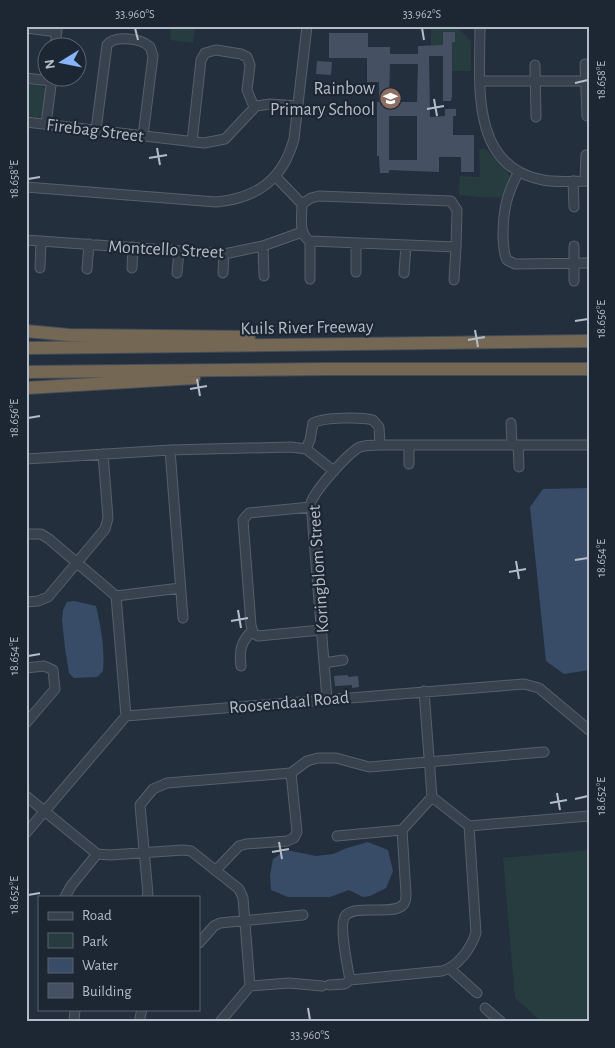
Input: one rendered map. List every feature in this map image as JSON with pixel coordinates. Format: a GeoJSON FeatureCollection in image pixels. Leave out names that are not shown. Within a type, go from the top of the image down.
{"type":"FeatureCollection","features":[{"type":"Feature","properties":{"kind":"highway"},"geometry":{"type":"LineString","coordinates":[[26,331],[69,335],[273,337],[302,345]]}},
{"type":"Feature","properties":{"kind":"highway","name":"Kuils River Freeway"},"geometry":{"type":"LineString","coordinates":[[26,348],[589,341]]}},
{"type":"Feature","properties":{"kind":"highway"},"geometry":{"type":"LineString","coordinates":[[26,388],[171,379],[281,375],[326,369]]}},
{"type":"Feature","properties":{"kind":"highway"},"geometry":{"type":"LineString","coordinates":[[26,372],[589,369]]}},
{"type":"Feature","properties":{"kind":"street"},"geometry":{"type":"LineString","coordinates":[[26,187],[216,202],[240,197],[254,191],[276,177],[290,154],[294,139],[307,26]]}},
{"type":"Feature","properties":{"kind":"street"},"geometry":{"type":"LineString","coordinates":[[480,26],[481,114],[486,132],[500,156],[518,173],[544,181],[587,181],[586,155]]}},
{"type":"Feature","properties":{"kind":"street"},"geometry":{"type":"LineString","coordinates":[[26,28],[57,29]]}},
{"type":"Feature","properties":{"kind":"street"},"geometry":{"type":"LineString","coordinates":[[96,130],[107,45],[110,41],[116,39],[141,41],[150,46],[153,56],[143,136]]}},
{"type":"Feature","properties":{"kind":"street"},"geometry":{"type":"LineString","coordinates":[[192,142],[201,60],[205,54],[216,50],[241,54],[246,57],[250,65],[247,90],[254,107],[270,104],[298,106]]}},
{"type":"Feature","properties":{"kind":"street"},"geometry":{"type":"LineString","coordinates":[[585,64],[587,116]]}},
{"type":"Feature","properties":{"kind":"street"},"geometry":{"type":"LineString","coordinates":[[535,65],[536,116]]}},
{"type":"Feature","properties":{"kind":"street"},"geometry":{"type":"LineString","coordinates":[[480,81],[587,81]]}},
{"type":"Feature","properties":{"kind":"street"},"geometry":{"type":"LineString","coordinates":[[46,124],[50,88]]}},
{"type":"Feature","properties":{"kind":"street","name":"Firebag Street"},"geometry":{"type":"LineString","coordinates":[[26,122],[211,143],[224,138],[254,107]]}},
{"type":"Feature","properties":{"kind":"street"},"geometry":{"type":"LineString","coordinates":[[518,173],[511,187],[504,210],[504,250],[508,260],[515,264],[589,263]]}},
{"type":"Feature","properties":{"kind":"street"},"geometry":{"type":"LineString","coordinates":[[276,177],[302,204],[302,232],[310,242],[456,247]]}},
{"type":"Feature","properties":{"kind":"street"},"geometry":{"type":"LineString","coordinates":[[573,181],[574,207]]}},
{"type":"Feature","properties":{"kind":"street"},"geometry":{"type":"LineString","coordinates":[[302,204],[318,196],[448,200],[455,205],[457,210],[454,280]]}},
{"type":"Feature","properties":{"kind":"street","name":"Montcello Street"},"geometry":{"type":"LineString","coordinates":[[26,240],[224,254],[263,246],[302,232]]}},
{"type":"Feature","properties":{"kind":"street"},"geometry":{"type":"LineString","coordinates":[[40,241],[40,268]]}},
{"type":"Feature","properties":{"kind":"street"},"geometry":{"type":"LineString","coordinates":[[310,242],[310,279]]}},
{"type":"Feature","properties":{"kind":"street"},"geometry":{"type":"LineString","coordinates":[[356,243],[356,272]]}},
{"type":"Feature","properties":{"kind":"street"},"geometry":{"type":"LineString","coordinates":[[86,270],[88,244]]}},
{"type":"Feature","properties":{"kind":"street"},"geometry":{"type":"LineString","coordinates":[[404,273],[406,245]]}},
{"type":"Feature","properties":{"kind":"street"},"geometry":{"type":"LineString","coordinates":[[263,246],[264,276]]}},
{"type":"Feature","properties":{"kind":"street"},"geometry":{"type":"LineString","coordinates":[[574,246],[574,281]]}},
{"type":"Feature","properties":{"kind":"street"},"geometry":{"type":"LineString","coordinates":[[132,268],[134,247]]}},
{"type":"Feature","properties":{"kind":"street"},"geometry":{"type":"LineString","coordinates":[[177,273],[179,251]]}},
{"type":"Feature","properties":{"kind":"street"},"geometry":{"type":"LineString","coordinates":[[223,274],[224,254]]}},
{"type":"Feature","properties":{"kind":"street"},"geometry":{"type":"LineString","coordinates":[[306,449],[314,423],[316,421],[334,419],[373,420],[379,427],[380,445]]}},
{"type":"Feature","properties":{"kind":"street"},"geometry":{"type":"LineString","coordinates":[[511,423],[519,467]]}},
{"type":"Feature","properties":{"kind":"street","name":"Koringblom Street"},"geometry":{"type":"LineString","coordinates":[[327,699],[311,508],[314,495],[334,471],[358,448],[366,446],[589,445]]}},
{"type":"Feature","properties":{"kind":"street"},"geometry":{"type":"LineString","coordinates":[[26,459],[170,450],[292,446],[306,449],[334,471]]}},
{"type":"Feature","properties":{"kind":"street"},"geometry":{"type":"LineString","coordinates":[[409,446],[409,464]]}},
{"type":"Feature","properties":{"kind":"street"},"geometry":{"type":"LineString","coordinates":[[170,450],[183,618]]}},
{"type":"Feature","properties":{"kind":"street"},"geometry":{"type":"LineString","coordinates":[[26,602],[38,601],[48,597],[102,534],[107,524],[108,508],[103,454]]}},
{"type":"Feature","properties":{"kind":"street"},"geometry":{"type":"LineString","coordinates":[[311,508],[249,513],[243,520],[252,630],[258,636],[322,630]]}},
{"type":"Feature","properties":{"kind":"street"},"geometry":{"type":"LineString","coordinates":[[26,534],[35,533],[44,536],[116,596],[126,716],[26,832]]}},
{"type":"Feature","properties":{"kind":"street"},"geometry":{"type":"LineString","coordinates":[[116,596],[180,588]]}},
{"type":"Feature","properties":{"kind":"street"},"geometry":{"type":"LineString","coordinates":[[241,666],[240,646],[244,638],[252,630]]}},
{"type":"Feature","properties":{"kind":"street"},"geometry":{"type":"LineString","coordinates":[[324,663],[343,660]]}},
{"type":"Feature","properties":{"kind":"street"},"geometry":{"type":"LineString","coordinates":[[26,668],[44,666],[53,670],[55,689],[26,723]]}},
{"type":"Feature","properties":{"kind":"street","name":"Roosendaal Road"},"geometry":{"type":"LineString","coordinates":[[126,716],[513,684],[533,685],[539,688],[589,730]]}},
{"type":"Feature","properties":{"kind":"street"},"geometry":{"type":"LineString","coordinates":[[336,836],[402,830],[432,797],[424,691]]}},
{"type":"Feature","properties":{"kind":"street"},"geometry":{"type":"LineString","coordinates":[[147,896],[140,805],[157,786],[167,783],[292,773],[306,761],[318,758],[336,758],[370,766],[544,752]]}},
{"type":"Feature","properties":{"kind":"street"},"geometry":{"type":"LineString","coordinates":[[216,870],[239,846],[287,841],[294,838],[297,832],[292,773]]}},
{"type":"Feature","properties":{"kind":"street"},"geometry":{"type":"LineString","coordinates":[[26,796],[97,854],[110,856],[191,850],[240,892],[250,986],[220,1022]]}},
{"type":"Feature","properties":{"kind":"street"},"geometry":{"type":"LineString","coordinates":[[432,797],[469,826],[589,816]]}},
{"type":"Feature","properties":{"kind":"street"},"geometry":{"type":"LineString","coordinates":[[250,986],[289,983],[345,984],[350,980],[450,969],[457,964],[473,943],[476,933],[469,826]]}},
{"type":"Feature","properties":{"kind":"street"},"geometry":{"type":"LineString","coordinates":[[350,980],[343,920],[346,915],[352,912],[393,909],[401,907],[405,902],[402,830]]}},
{"type":"Feature","properties":{"kind":"street"},"geometry":{"type":"LineString","coordinates":[[66,896],[71,886],[97,854]]}},
{"type":"Feature","properties":{"kind":"street"},"geometry":{"type":"LineString","coordinates":[[200,942],[214,926],[220,923],[303,915]]}},
{"type":"Feature","properties":{"kind":"street"},"geometry":{"type":"LineString","coordinates":[[450,969],[477,993]]}},
{"type":"Feature","properties":{"kind":"street"},"geometry":{"type":"LineString","coordinates":[[485,1008],[501,1022]]}},
{"type":"Feature","properties":{"kind":"green space"},"geometry":{"type":"Polygon","coordinates":[[[171,26],[195,26],[193,43],[170,40],[171,26]]]}},
{"type":"Feature","properties":{"kind":"green space"},"geometry":{"type":"Polygon","coordinates":[[[431,28],[458,28],[471,41],[471,71],[452,71],[452,47],[431,45],[431,28]]]}},
{"type":"Feature","properties":{"kind":"green space"},"geometry":{"type":"Polygon","coordinates":[[[26,82],[38,84],[38,88],[44,88],[46,95],[44,114],[37,118],[26,117],[26,82]]]}},
{"type":"Feature","properties":{"kind":"green space"},"geometry":{"type":"Polygon","coordinates":[[[479,149],[486,149],[509,174],[509,181],[502,197],[486,198],[459,195],[460,176],[480,177],[479,149]]]}},
{"type":"Feature","properties":{"kind":"green space"},"geometry":{"type":"Polygon","coordinates":[[[589,850],[589,1019],[542,1022],[515,998],[503,858],[589,850]]]}},
{"type":"Feature","properties":{"kind":"water"},"geometry":{"type":"Polygon","coordinates":[[[589,488],[589,670],[564,674],[546,661],[530,507],[543,489],[589,488]]]}},
{"type":"Feature","properties":{"kind":"water"},"geometry":{"type":"Polygon","coordinates":[[[74,601],[96,606],[103,654],[103,671],[97,677],[74,678],[69,673],[62,620],[63,610],[67,602],[74,601]]]}},
{"type":"Feature","properties":{"kind":"water"},"geometry":{"type":"Polygon","coordinates":[[[368,842],[388,850],[393,871],[386,888],[370,896],[363,897],[349,890],[330,897],[288,897],[271,890],[270,875],[273,859],[286,850],[316,856],[333,854],[368,842]]]}},
{"type":"Feature","properties":{"kind":"building"},"geometry":{"type":"Polygon","coordinates":[[[443,32],[455,32],[455,42],[452,42],[452,96],[451,101],[443,101],[443,56],[429,56],[430,117],[445,116],[445,109],[456,109],[456,116],[453,116],[453,135],[474,135],[474,172],[461,172],[461,157],[439,157],[439,172],[389,170],[389,173],[380,173],[379,156],[377,156],[379,82],[367,82],[367,58],[329,58],[329,33],[368,33],[368,47],[390,47],[390,54],[418,54],[418,46],[443,45],[443,32]],[[390,64],[389,99],[394,102],[417,102],[418,64],[390,64]],[[389,116],[389,160],[417,160],[417,116],[389,116]]]}},
{"type":"Feature","properties":{"kind":"building"},"geometry":{"type":"Polygon","coordinates":[[[317,61],[332,62],[331,75],[316,74],[317,61]]]}},
{"type":"Feature","properties":{"kind":"building"},"geometry":{"type":"Polygon","coordinates":[[[348,675],[348,677],[358,676],[359,687],[352,688],[352,685],[335,686],[334,676],[348,675]]]}},
{"type":"Feature","properties":{"kind":"place","name":"Rainbow Primary School"},"geometry":{"type":"Point","coordinates":[391,98]}}]}
